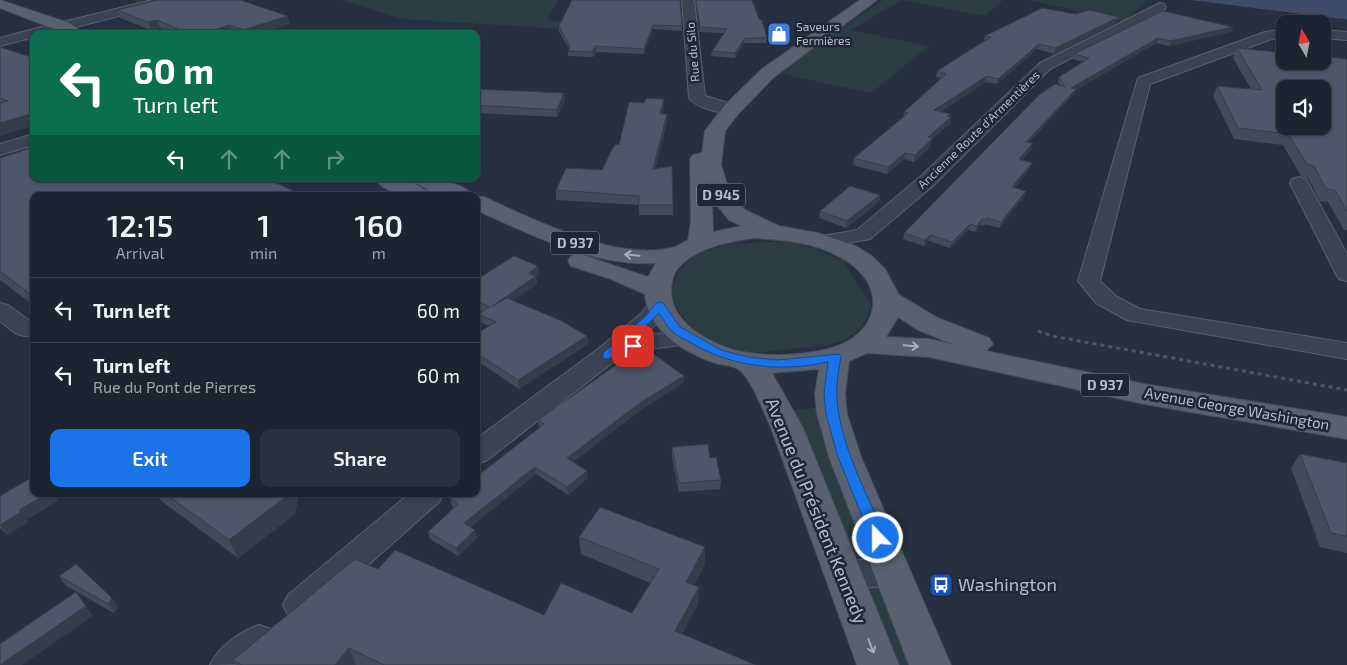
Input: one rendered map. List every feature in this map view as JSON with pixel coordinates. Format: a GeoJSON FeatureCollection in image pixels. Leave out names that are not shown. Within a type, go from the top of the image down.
{"type":"FeatureCollection","features":[{"type":"Feature","properties":{"kind":"main road","name":"D 945"},"geometry":{"type":"LineString","coordinates":[[690,248],[702,221],[699,126],[836,12],[858,0]]}},
{"type":"Feature","properties":{"kind":"main road","name":"D 945"},"geometry":{"type":"LineString","coordinates":[[774,232],[737,215],[720,194],[711,165],[714,131],[722,107],[846,15],[870,0]]}},
{"type":"Feature","properties":{"kind":"main road"},"geometry":{"type":"LineString","coordinates":[[0,3],[53,27]]}},
{"type":"Feature","properties":{"kind":"main road"},"geometry":{"type":"LineString","coordinates":[[0,13],[53,27]]}},
{"type":"Feature","properties":{"kind":"main road"},"geometry":{"type":"LineString","coordinates":[[393,182],[414,192]]}},
{"type":"Feature","properties":{"kind":"main road"},"geometry":{"type":"LineString","coordinates":[[429,182],[453,192]]}},
{"type":"Feature","properties":{"kind":"main road","name":"D 937"},"geometry":{"type":"LineString","coordinates":[[480,204],[541,231],[589,248],[636,256],[690,248]]}},
{"type":"Feature","properties":{"kind":"main road","name":"D 937"},"geometry":{"type":"LineString","coordinates":[[480,224],[517,240],[620,274],[658,298]]}},
{"type":"Feature","properties":{"kind":"main road"},"geometry":{"type":"LineString","coordinates":[[658,298],[661,276],[669,264],[690,248],[734,233],[774,232],[824,241],[860,243],[887,299],[886,313],[880,327],[849,351],[830,394],[832,414],[845,457],[930,665]]}},
{"type":"Feature","properties":{"kind":"main road","name":"Avenue George Washington"},"geometry":{"type":"LineString","coordinates":[[658,298],[676,329],[688,338],[717,353],[748,361],[778,364],[798,363],[849,351],[929,348],[1144,394],[1347,428]]}},
{"type":"Feature","properties":{"kind":"main road","name":"Avenue George Washington"},"geometry":{"type":"LineString","coordinates":[[887,299],[928,324],[968,342],[1040,358],[1347,413]]}},
{"type":"Feature","properties":{"kind":"main road","name":"Avenue du Président Kennedy"},"geometry":{"type":"LineString","coordinates":[[748,361],[759,374],[779,412],[878,665]]}},
{"type":"Feature","properties":{"kind":"street"},"geometry":{"type":"LineString","coordinates":[[53,27],[130,0]]}},
{"type":"Feature","properties":{"kind":"street"},"geometry":{"type":"LineString","coordinates":[[53,27],[166,0]]}},
{"type":"Feature","properties":{"kind":"street","name":"Rue du Silo"},"geometry":{"type":"LineString","coordinates":[[688,0],[697,98],[722,107]]}},
{"type":"Feature","properties":{"kind":"street","name":"Ancienne Route d'Armentières"},"geometry":{"type":"LineString","coordinates":[[860,243],[927,181],[1045,66],[1160,7]]}},
{"type":"Feature","properties":{"kind":"street"},"geometry":{"type":"LineString","coordinates":[[0,42],[30,34]]}},
{"type":"Feature","properties":{"kind":"street"},"geometry":{"type":"LineString","coordinates":[[1276,34],[1143,81],[1089,281],[1097,293],[1111,305],[1135,315],[1347,351]]}},
{"type":"Feature","properties":{"kind":"street"},"geometry":{"type":"LineString","coordinates":[[1331,35],[1347,36]]}},
{"type":"Feature","properties":{"kind":"street"},"geometry":{"type":"LineString","coordinates":[[0,150],[30,140]]}},
{"type":"Feature","properties":{"kind":"street"},"geometry":{"type":"LineString","coordinates":[[1299,183],[1347,274]]}},
{"type":"Feature","properties":{"kind":"street"},"geometry":{"type":"LineString","coordinates":[[480,451],[607,355],[650,318],[658,298]]}},
{"type":"Feature","properties":{"kind":"street"},"geometry":{"type":"LineString","coordinates":[[0,310],[26,330]]}},
{"type":"Feature","properties":{"kind":"street"},"geometry":{"type":"LineString","coordinates":[[607,355],[647,342],[688,338]]}},
{"type":"Feature","properties":{"kind":"street"},"geometry":{"type":"LineString","coordinates":[[228,665],[425,497]]}},
{"type":"Feature","properties":{"kind":"street"},"geometry":{"type":"LineString","coordinates":[[843,574],[892,571]]}},
{"type":"Feature","properties":{"kind":"path"},"geometry":{"type":"LineString","coordinates":[[1038,331],[1052,336],[1347,390]]}},
{"type":"Feature","properties":{"kind":"green space"},"geometry":{"type":"Polygon","coordinates":[[[341,0],[558,0],[547,20],[577,22],[563,29],[402,19],[341,0]]]}},
{"type":"Feature","properties":{"kind":"green space"},"geometry":{"type":"Polygon","coordinates":[[[883,0],[902,0],[851,30],[929,46],[871,93],[786,75],[780,68],[883,0]]]}},
{"type":"Feature","properties":{"kind":"green space"},"geometry":{"type":"Polygon","coordinates":[[[902,0],[1003,0],[985,16],[902,0]]]}},
{"type":"Feature","properties":{"kind":"green space"},"geometry":{"type":"Polygon","coordinates":[[[1028,0],[1148,0],[1124,21],[1028,0]]]}},
{"type":"Feature","properties":{"kind":"green space"},"geometry":{"type":"Polygon","coordinates":[[[785,241],[816,249],[843,261],[871,305],[860,328],[853,335],[844,340],[823,346],[768,351],[736,351],[712,342],[701,335],[691,326],[676,306],[670,294],[674,282],[686,263],[697,255],[725,246],[785,241]]]}},
{"type":"Feature","properties":{"kind":"green space"},"geometry":{"type":"Polygon","coordinates":[[[816,408],[832,458],[866,546],[862,551],[851,552],[790,410],[816,408]]]}},
{"type":"Feature","properties":{"kind":"green space"},"geometry":{"type":"Polygon","coordinates":[[[880,587],[912,665],[894,665],[864,589],[880,587]]]}},
{"type":"Feature","properties":{"kind":"water"},"geometry":{"type":"Polygon","coordinates":[[[1191,0],[1347,0],[1347,19],[1331,18],[1331,15],[1310,15],[1191,0]]]}},
{"type":"Feature","properties":{"kind":"building"},"geometry":{"type":"Polygon","coordinates":[[[157,0],[240,0],[288,16],[243,30],[230,25],[214,30],[181,30],[157,20],[148,22],[117,10],[157,0]]]}},
{"type":"Feature","properties":{"kind":"building"},"geometry":{"type":"Polygon","coordinates":[[[572,0],[680,0],[682,26],[653,25],[644,49],[595,46],[592,52],[568,51],[570,47],[559,26],[572,0]]]}},
{"type":"Feature","properties":{"kind":"building"},"geometry":{"type":"Polygon","coordinates":[[[696,0],[752,0],[759,19],[762,20],[767,38],[745,38],[735,53],[712,51],[727,29],[700,27],[696,0]]]}},
{"type":"Feature","properties":{"kind":"building"},"geometry":{"type":"Polygon","coordinates":[[[1042,8],[1075,14],[1090,10],[1119,17],[1055,48],[1039,44],[998,79],[987,76],[934,110],[950,114],[947,116],[951,117],[928,137],[933,138],[915,155],[905,153],[888,167],[854,158],[908,113],[904,112],[946,74],[937,71],[991,37],[985,36],[1042,8]]]}},
{"type":"Feature","properties":{"kind":"building"},"geometry":{"type":"Polygon","coordinates":[[[1163,11],[1233,27],[1170,41],[1158,38],[1071,88],[1076,89],[1026,142],[1033,143],[1019,159],[1032,163],[1012,187],[1026,191],[1001,222],[987,218],[985,220],[982,219],[977,226],[970,224],[952,242],[930,235],[925,240],[904,233],[1039,95],[1055,84],[1065,87],[1059,77],[1089,58],[1074,54],[1163,11]]]}},
{"type":"Feature","properties":{"kind":"building"},"geometry":{"type":"Polygon","coordinates":[[[0,47],[30,57],[30,114],[0,123],[0,103],[8,101],[0,98],[0,47]]]}},
{"type":"Feature","properties":{"kind":"building"},"geometry":{"type":"Polygon","coordinates":[[[1237,48],[1276,52],[1276,70],[1331,70],[1331,57],[1347,59],[1347,211],[1335,190],[1326,189],[1314,166],[1307,164],[1289,135],[1331,135],[1331,80],[1276,80],[1276,133],[1238,128],[1217,86],[1262,90],[1237,48]]]}},
{"type":"Feature","properties":{"kind":"building"},"geometry":{"type":"Polygon","coordinates":[[[480,89],[564,93],[557,110],[480,105],[480,89]]]}},
{"type":"Feature","properties":{"kind":"building"},"geometry":{"type":"Polygon","coordinates":[[[646,98],[664,99],[660,114],[667,114],[653,169],[672,166],[673,205],[639,205],[639,196],[556,190],[566,168],[602,170],[612,149],[616,144],[619,145],[629,102],[644,103],[646,98]]]}},
{"type":"Feature","properties":{"kind":"building"},"geometry":{"type":"Polygon","coordinates":[[[30,148],[30,182],[274,182],[296,192],[30,192],[30,294],[0,271],[0,158],[30,148]]]}},
{"type":"Feature","properties":{"kind":"building"},"geometry":{"type":"Polygon","coordinates":[[[850,186],[880,195],[847,221],[820,211],[850,186]]]}},
{"type":"Feature","properties":{"kind":"building"},"geometry":{"type":"Polygon","coordinates":[[[514,256],[538,266],[529,273],[536,276],[491,307],[507,298],[562,321],[587,336],[518,380],[480,356],[480,332],[496,322],[480,315],[480,313],[490,307],[480,303],[480,277],[514,256]]]}},
{"type":"Feature","properties":{"kind":"building"},"geometry":{"type":"Polygon","coordinates":[[[643,346],[684,376],[641,402],[567,458],[587,471],[567,487],[535,467],[464,523],[475,530],[456,548],[428,532],[458,504],[450,498],[480,497],[480,474],[544,424],[538,420],[643,346]]]}},
{"type":"Feature","properties":{"kind":"building"},"geometry":{"type":"Polygon","coordinates":[[[708,444],[710,458],[716,457],[721,480],[679,483],[672,447],[708,444]]]}},
{"type":"Feature","properties":{"kind":"building"},"geometry":{"type":"Polygon","coordinates":[[[1300,454],[1347,463],[1347,536],[1331,533],[1300,454]]]}},
{"type":"Feature","properties":{"kind":"building"},"geometry":{"type":"Polygon","coordinates":[[[30,478],[30,497],[42,497],[19,510],[21,512],[0,525],[0,496],[30,478]]]}},
{"type":"Feature","properties":{"kind":"building"},"geometry":{"type":"Polygon","coordinates":[[[170,497],[286,497],[229,540],[170,497]]]}},
{"type":"Feature","properties":{"kind":"building"},"geometry":{"type":"Polygon","coordinates":[[[600,507],[705,547],[686,582],[699,587],[675,631],[756,665],[384,665],[349,648],[335,665],[242,665],[233,660],[355,559],[378,569],[395,550],[544,615],[561,583],[632,613],[659,569],[579,537],[600,507]]]}},
{"type":"Feature","properties":{"kind":"building"},"geometry":{"type":"Polygon","coordinates":[[[76,564],[112,598],[108,604],[59,576],[76,564]]]}},
{"type":"Feature","properties":{"kind":"building"},"geometry":{"type":"Polygon","coordinates":[[[76,592],[86,606],[0,665],[0,644],[76,592]]]}},
{"type":"Feature","properties":{"kind":"place","name":"Saveurs Fermières"},"geometry":{"type":"Point","coordinates":[779,34]}},
{"type":"Feature","properties":{"kind":"place","name":"Washington"},"geometry":{"type":"Point","coordinates":[941,585]}},
{"type":"Feature","properties":{"kind":"route"},"geometry":{"type":"LineString","coordinates":[[633,346],[607,355],[650,318],[660,305],[666,317],[676,329],[703,347],[717,353],[748,361],[778,364],[808,363],[835,357],[830,394],[832,414],[845,457],[878,538]]}}]}
